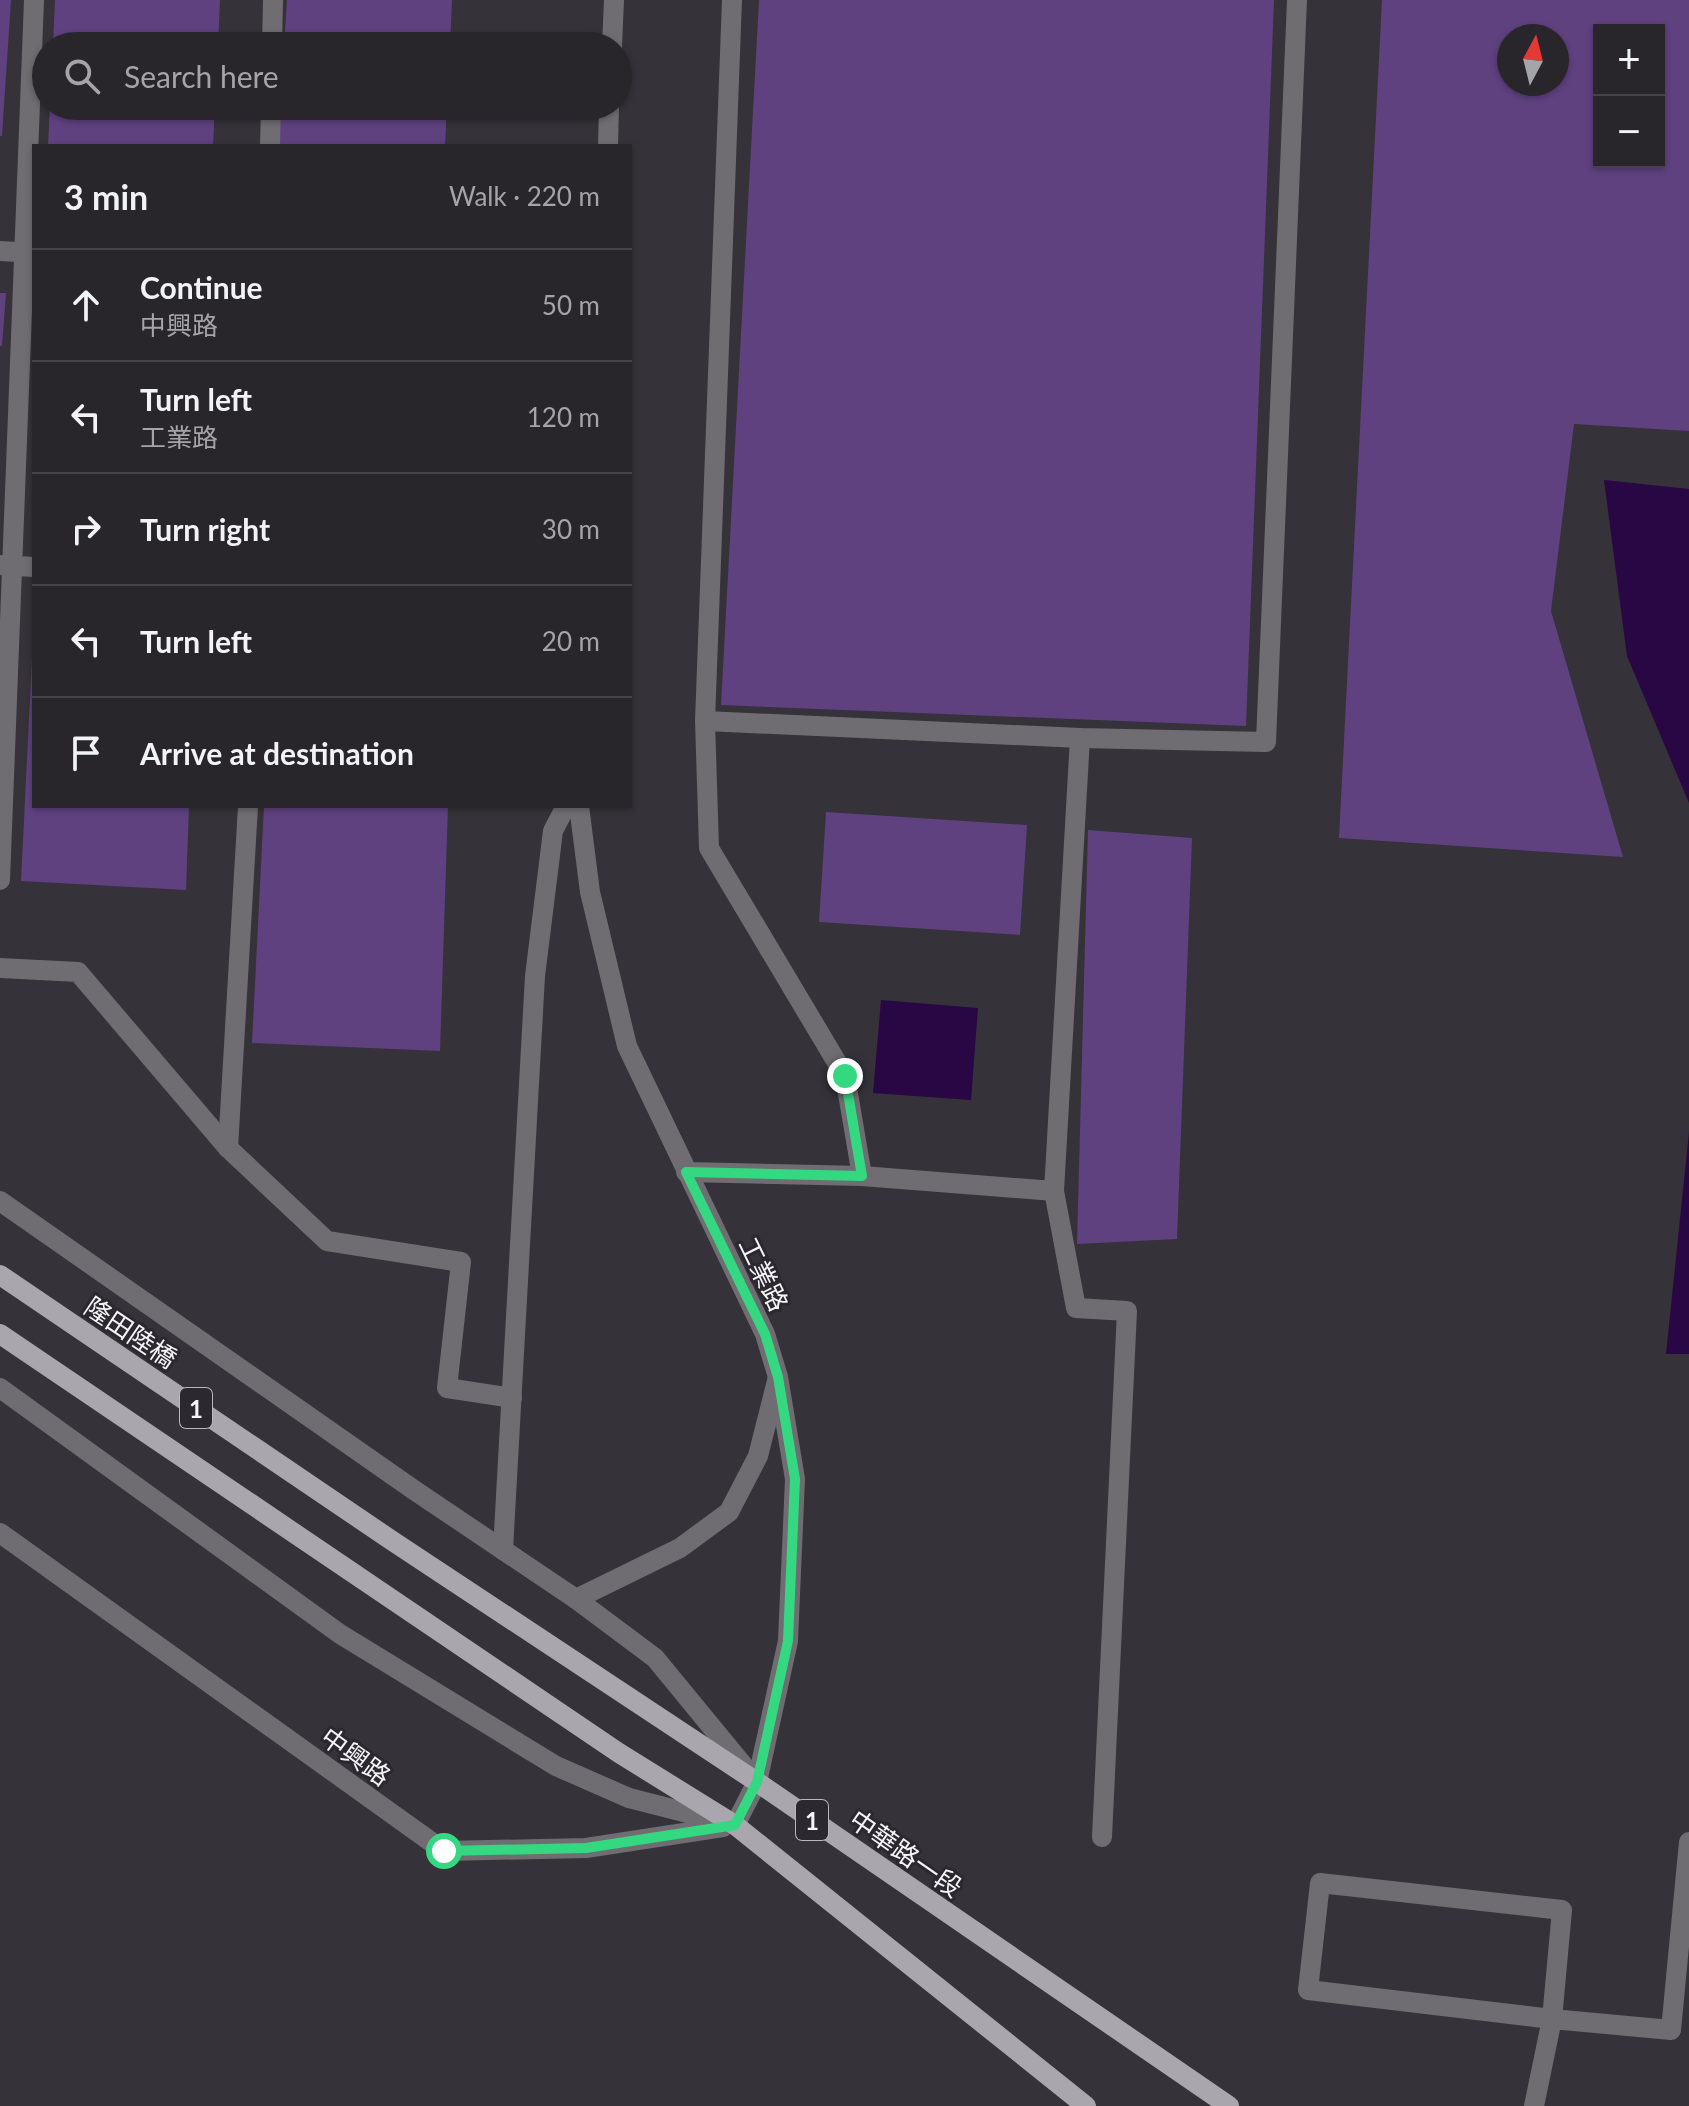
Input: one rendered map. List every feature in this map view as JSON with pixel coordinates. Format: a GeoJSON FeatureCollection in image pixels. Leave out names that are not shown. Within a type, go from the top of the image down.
{"type":"FeatureCollection","features":[{"type":"Feature","properties":{"kind":"main road","name":"隆田陸橋"},"geometry":{"type":"LineString","coordinates":[[0,1275],[391,1540]]}},
{"type":"Feature","properties":{"kind":"main road","name":"1"},"geometry":{"type":"LineString","coordinates":[[0,1334],[619,1753],[735,1825],[1086,2106]]}},
{"type":"Feature","properties":{"kind":"main road","name":"中華路一段"},"geometry":{"type":"LineString","coordinates":[[391,1540],[757,1782],[1229,2106]]}},
{"type":"Feature","properties":{"kind":"street"},"geometry":{"type":"LineString","coordinates":[[33,32],[34,0]]}},
{"type":"Feature","properties":{"kind":"street"},"geometry":{"type":"LineString","coordinates":[[272,32],[273,0]]}},
{"type":"Feature","properties":{"kind":"street"},"geometry":{"type":"LineString","coordinates":[[613,32],[614,0]]}},
{"type":"Feature","properties":{"kind":"street"},"geometry":{"type":"LineString","coordinates":[[732,0],[705,721],[709,848],[845,1076],[862,1176]]}},
{"type":"Feature","properties":{"kind":"street"},"geometry":{"type":"LineString","coordinates":[[705,721],[1080,738],[1266,742],[1297,0]]}},
{"type":"Feature","properties":{"kind":"street"},"geometry":{"type":"LineString","coordinates":[[0,880],[6,565],[30,253],[32,120]]}},
{"type":"Feature","properties":{"kind":"street"},"geometry":{"type":"LineString","coordinates":[[270,144],[271,120]]}},
{"type":"Feature","properties":{"kind":"street"},"geometry":{"type":"LineString","coordinates":[[608,144],[609,120]]}},
{"type":"Feature","properties":{"kind":"street"},"geometry":{"type":"LineString","coordinates":[[0,251],[30,253]]}},
{"type":"Feature","properties":{"kind":"street"},"geometry":{"type":"LineString","coordinates":[[6,565],[32,567]]}},
{"type":"Feature","properties":{"kind":"street"},"geometry":{"type":"LineString","coordinates":[[1080,738],[1054,1191],[1076,1308],[1127,1311],[1102,1837]]}},
{"type":"Feature","properties":{"kind":"street"},"geometry":{"type":"LineString","coordinates":[[228,1148],[248,808]]}},
{"type":"Feature","properties":{"kind":"street"},"geometry":{"type":"LineString","coordinates":[[503,1550],[535,976],[553,831],[565,808]]}},
{"type":"Feature","properties":{"kind":"street","name":"工業路"},"geometry":{"type":"LineString","coordinates":[[579,808],[590,892],[627,1046],[765,1334],[778,1377],[795,1479],[788,1641],[757,1782],[735,1825]]}},
{"type":"Feature","properties":{"kind":"street"},"geometry":{"type":"LineString","coordinates":[[0,968],[78,972],[228,1148],[327,1241],[461,1262],[447,1388],[512,1398]]}},
{"type":"Feature","properties":{"kind":"street"},"geometry":{"type":"LineString","coordinates":[[686,1172],[862,1176],[1054,1191]]}},
{"type":"Feature","properties":{"kind":"street"},"geometry":{"type":"LineString","coordinates":[[0,1201],[401,1481],[576,1599],[655,1658],[757,1782]]}},
{"type":"Feature","properties":{"kind":"street"},"geometry":{"type":"LineString","coordinates":[[576,1599],[680,1548],[729,1512],[758,1456],[778,1377]]}},
{"type":"Feature","properties":{"kind":"street"},"geometry":{"type":"LineString","coordinates":[[0,1388],[340,1634],[556,1766],[629,1798],[735,1825]]}},
{"type":"Feature","properties":{"kind":"street","name":"中興路"},"geometry":{"type":"LineString","coordinates":[[0,1533],[444,1851],[586,1848],[735,1825]]}},
{"type":"Feature","properties":{"kind":"street"},"geometry":{"type":"LineString","coordinates":[[1534,2106],[1552,2019],[1562,1910],[1320,1883],[1308,1990],[1552,2019],[1671,2030],[1689,1842]]}},
{"type":"Feature","properties":{"kind":"shaded area"},"geometry":{"type":"Polygon","coordinates":[[[1604,480],[1689,489],[1689,803],[1627,656],[1604,480]]]}},
{"type":"Feature","properties":{"kind":"shaded area"},"geometry":{"type":"Polygon","coordinates":[[[881,1000],[978,1008],[971,1100],[873,1093],[881,1000]]]}},
{"type":"Feature","properties":{"kind":"shaded area"},"geometry":{"type":"Polygon","coordinates":[[[1689,1132],[1689,1354],[1666,1354],[1689,1132]]]}},
{"type":"Feature","properties":{"kind":"building"},"geometry":{"type":"Polygon","coordinates":[[[0,0],[11,0],[2,136],[0,136],[0,0]]]}},
{"type":"Feature","properties":{"kind":"building"},"geometry":{"type":"Polygon","coordinates":[[[55,0],[220,0],[219,32],[54,32],[55,0]]]}},
{"type":"Feature","properties":{"kind":"building"},"geometry":{"type":"Polygon","coordinates":[[[287,0],[452,0],[451,32],[285,32],[287,0]]]}},
{"type":"Feature","properties":{"kind":"building"},"geometry":{"type":"Polygon","coordinates":[[[759,0],[1274,0],[1246,726],[721,705],[759,0]]]}},
{"type":"Feature","properties":{"kind":"building"},"geometry":{"type":"Polygon","coordinates":[[[1382,0],[1689,0],[1689,431],[1574,424],[1551,611],[1623,857],[1339,838],[1382,0]]]}},
{"type":"Feature","properties":{"kind":"building"},"geometry":{"type":"Polygon","coordinates":[[[49,120],[214,120],[213,144],[48,144],[49,120]]]}},
{"type":"Feature","properties":{"kind":"building"},"geometry":{"type":"Polygon","coordinates":[[[280,120],[446,120],[445,144],[279,144],[280,120]]]}},
{"type":"Feature","properties":{"kind":"building"},"geometry":{"type":"Polygon","coordinates":[[[0,293],[6,293],[2,346],[0,346],[0,293]]]}},
{"type":"Feature","properties":{"kind":"building"},"geometry":{"type":"Polygon","coordinates":[[[32,658],[32,808],[189,808],[186,890],[21,881],[32,658]]]}},
{"type":"Feature","properties":{"kind":"building"},"geometry":{"type":"Polygon","coordinates":[[[264,808],[448,808],[440,1051],[252,1043],[264,808]]]}},
{"type":"Feature","properties":{"kind":"building"},"geometry":{"type":"Polygon","coordinates":[[[826,812],[1027,825],[1020,935],[819,922],[826,812]]]}},
{"type":"Feature","properties":{"kind":"building"},"geometry":{"type":"Polygon","coordinates":[[[1088,830],[1192,838],[1177,1239],[1077,1244],[1088,830]]]}},
{"type":"Feature","properties":{"kind":"route"},"geometry":{"type":"LineString","coordinates":[[444,1851],[586,1848],[735,1825],[757,1782],[788,1641],[795,1479],[778,1377],[765,1334],[686,1172],[862,1176],[845,1076]]}}]}
